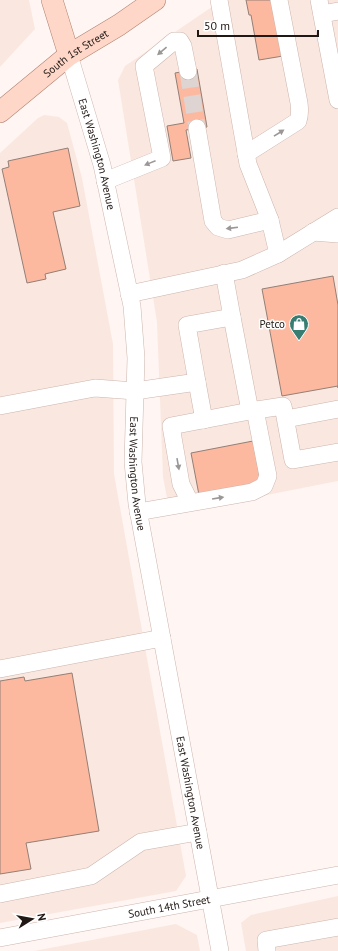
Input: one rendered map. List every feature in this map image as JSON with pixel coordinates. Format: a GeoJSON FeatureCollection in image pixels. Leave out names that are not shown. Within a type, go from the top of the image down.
{"type":"FeatureCollection","features":[{"type":"Feature","properties":{"kind":"main road","name":"East Washington Avenue"},"geometry":{"type":"LineString","coordinates":[[52,0],[69,55]]}},
{"type":"Feature","properties":{"kind":"main road","name":"South 1st Street"},"geometry":{"type":"LineString","coordinates":[[0,112],[69,55],[155,0]]}},
{"type":"Feature","properties":{"kind":"street"},"geometry":{"type":"LineString","coordinates":[[219,0],[248,164],[270,220],[278,254]]}},
{"type":"Feature","properties":{"kind":"street"},"geometry":{"type":"LineString","coordinates":[[246,154],[298,121],[300,114],[279,0]]}},
{"type":"Feature","properties":{"kind":"street"},"geometry":{"type":"LineString","coordinates":[[326,8],[338,100]]}},
{"type":"Feature","properties":{"kind":"street"},"geometry":{"type":"LineString","coordinates":[[105,180],[162,158],[144,66],[174,42],[180,41],[183,46],[188,71]]}},
{"type":"Feature","properties":{"kind":"street","name":"East Washington Avenue"},"geometry":{"type":"LineString","coordinates":[[69,55],[102,165],[132,306],[136,358],[133,462],[138,512],[220,951]]}},
{"type":"Feature","properties":{"kind":"street"},"geometry":{"type":"LineString","coordinates":[[197,128],[213,221],[218,227],[228,230],[270,220]]}},
{"type":"Feature","properties":{"kind":"street"},"geometry":{"type":"LineString","coordinates":[[129,294],[242,270],[278,254],[338,216]]}},
{"type":"Feature","properties":{"kind":"street"},"geometry":{"type":"LineString","coordinates":[[313,232],[338,234]]}},
{"type":"Feature","properties":{"kind":"street"},"geometry":{"type":"LineString","coordinates":[[138,512],[252,492],[264,486],[268,476],[252,411],[224,273]]}},
{"type":"Feature","properties":{"kind":"street"},"geometry":{"type":"LineString","coordinates":[[204,420],[187,325],[232,317]]}},
{"type":"Feature","properties":{"kind":"street"},"geometry":{"type":"LineString","coordinates":[[0,406],[95,388],[135,391],[197,382]]}},
{"type":"Feature","properties":{"kind":"street"},"geometry":{"type":"LineString","coordinates":[[190,502],[182,484],[171,426],[283,406],[293,460],[338,452]]}},
{"type":"Feature","properties":{"kind":"street"},"geometry":{"type":"LineString","coordinates":[[286,419],[338,409]]}},
{"type":"Feature","properties":{"kind":"street"},"geometry":{"type":"LineString","coordinates":[[0,669],[162,638]]}},
{"type":"Feature","properties":{"kind":"street"},"geometry":{"type":"LineString","coordinates":[[0,894],[92,876],[141,842],[198,832]]}},
{"type":"Feature","properties":{"kind":"street","name":"South 14th Street"},"geometry":{"type":"LineString","coordinates":[[0,938],[338,875]]}},
{"type":"Feature","properties":{"kind":"street"},"geometry":{"type":"LineString","coordinates":[[267,951],[266,940],[338,927]]}},
{"type":"Feature","properties":{"kind":"shaded area"},"geometry":{"type":"Polygon","coordinates":[[[0,0],[29,0],[35,29],[0,67],[0,0]]]}},
{"type":"Feature","properties":{"kind":"shaded area"},"geometry":{"type":"Polygon","coordinates":[[[222,0],[338,0],[338,481],[170,514],[163,477],[157,322],[118,80],[125,66],[222,0]]]}},
{"type":"Feature","properties":{"kind":"shaded area"},"geometry":{"type":"Polygon","coordinates":[[[44,115],[59,117],[67,123],[82,178],[113,344],[114,474],[186,876],[176,891],[0,923],[0,153],[38,118],[44,115]]]}},
{"type":"Feature","properties":{"kind":"shaded area"},"geometry":{"type":"Polygon","coordinates":[[[338,896],[338,951],[246,951],[241,923],[251,915],[338,896]]]}},
{"type":"Feature","properties":{"kind":"shaded area"},"geometry":{"type":"Polygon","coordinates":[[[176,924],[197,935],[200,951],[34,951],[176,924]]]}},
{"type":"Feature","properties":{"kind":"building"},"geometry":{"type":"Polygon","coordinates":[[[246,0],[273,0],[283,56],[259,60],[251,15],[249,15],[246,0]]]}},
{"type":"Feature","properties":{"kind":"building"},"geometry":{"type":"Polygon","coordinates":[[[197,69],[207,127],[186,130],[191,158],[173,161],[167,126],[184,123],[175,73],[197,69]]]}},
{"type":"Feature","properties":{"kind":"building"},"geometry":{"type":"Polygon","coordinates":[[[68,148],[80,206],[53,212],[66,269],[45,274],[46,279],[27,283],[2,169],[9,167],[8,161],[68,148]]]}},
{"type":"Feature","properties":{"kind":"building"},"geometry":{"type":"Polygon","coordinates":[[[333,276],[338,305],[338,386],[282,396],[262,289],[333,276]]]}},
{"type":"Feature","properties":{"kind":"building"},"geometry":{"type":"Polygon","coordinates":[[[253,441],[261,483],[199,495],[191,453],[253,441]]]}},
{"type":"Feature","properties":{"kind":"building"},"geometry":{"type":"Polygon","coordinates":[[[72,673],[99,831],[26,843],[31,869],[0,874],[0,681],[24,677],[25,681],[72,673]]]}},
{"type":"Feature","properties":{"kind":"tunnel"},"geometry":{"type":"LineString","coordinates":[[188,71],[197,128]]}},
{"type":"Feature","properties":{"kind":"place","name":"Petco"},"geometry":{"type":"Point","coordinates":[299,341]}}]}
